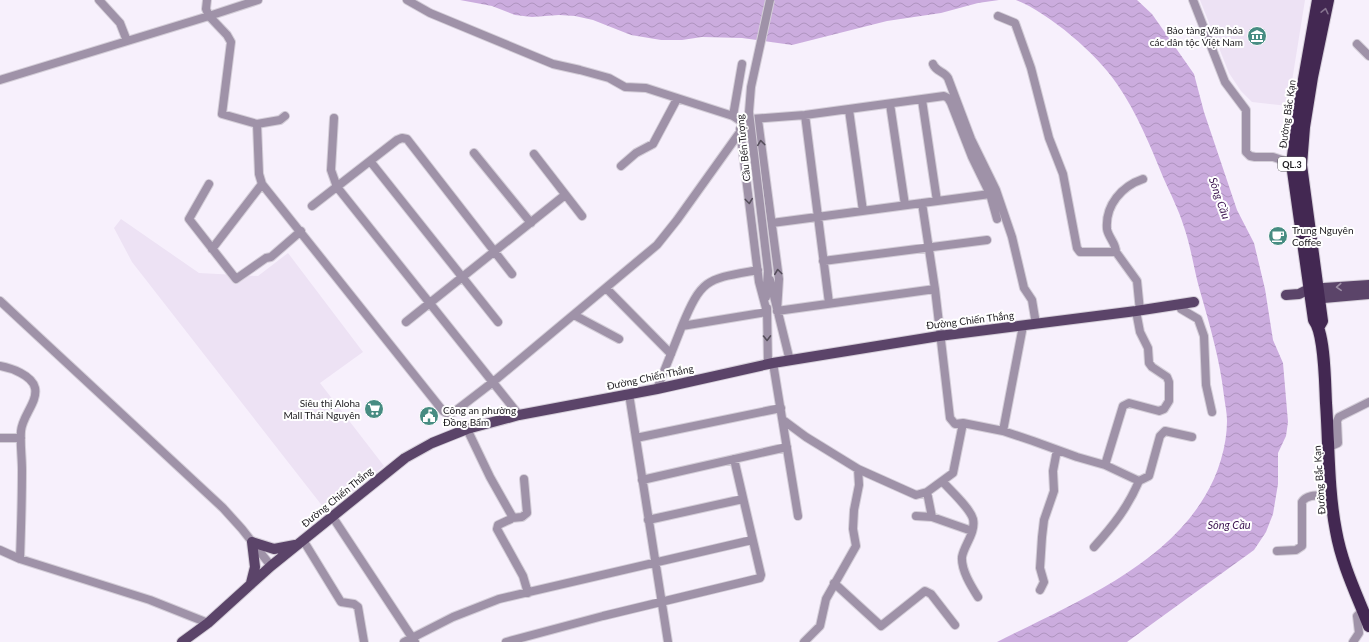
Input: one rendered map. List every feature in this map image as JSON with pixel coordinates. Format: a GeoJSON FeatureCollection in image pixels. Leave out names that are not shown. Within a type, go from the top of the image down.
{"type":"FeatureCollection","features":[{"type":"Feature","properties":{"kind":"highway","name":"Đường Bắc Kạn"},"geometry":{"type":"LineString","coordinates":[[1318,0],[1300,102],[1297,164],[1314,320],[1319,326],[1323,362],[1331,495],[1336,532],[1341,555],[1369,626]]}},
{"type":"Feature","properties":{"kind":"highway","name":"Đường Bắc Kạn"},"geometry":{"type":"LineString","coordinates":[[1297,164],[1312,77],[1328,0]]}},
{"type":"Feature","properties":{"kind":"main road"},"geometry":{"type":"LineString","coordinates":[[1311,294],[1369,285]]}},
{"type":"Feature","properties":{"kind":"main road"},"geometry":{"type":"LineString","coordinates":[[1286,294],[1369,294]]}},
{"type":"Feature","properties":{"kind":"main road","name":"Đường Chiến Thắng"},"geometry":{"type":"LineString","coordinates":[[182,642],[208,623],[250,583],[405,458],[432,443],[467,429],[519,415],[657,389],[771,364],[939,336],[1138,311],[1194,302]]}},
{"type":"Feature","properties":{"kind":"main road"},"geometry":{"type":"LineString","coordinates":[[250,583],[255,567],[252,542],[274,549],[300,542]]}},
{"type":"Feature","properties":{"kind":"street"},"geometry":{"type":"LineString","coordinates":[[99,0],[120,24],[127,41]]}},
{"type":"Feature","properties":{"kind":"street"},"geometry":{"type":"LineString","coordinates":[[207,0],[206,9],[209,16],[227,35],[231,42],[222,114],[257,124],[280,120],[285,116]]}},
{"type":"Feature","properties":{"kind":"street"},"geometry":{"type":"LineString","coordinates":[[0,80],[258,0]]}},
{"type":"Feature","properties":{"kind":"street"},"geometry":{"type":"LineString","coordinates":[[407,0],[430,13],[553,64],[609,78],[625,87],[646,88],[736,118],[758,120],[805,116],[922,100],[938,96],[948,98],[972,157],[990,194],[997,219]]}},
{"type":"Feature","properties":{"kind":"street","name":"Cầu Bến Tượng"},"geometry":{"type":"LineString","coordinates":[[768,272],[748,112],[751,87],[770,0]]}},
{"type":"Feature","properties":{"kind":"street"},"geometry":{"type":"LineString","coordinates":[[1193,0],[1225,82],[1246,110],[1246,152],[1250,156],[1273,158],[1297,164]]}},
{"type":"Feature","properties":{"kind":"street"},"geometry":{"type":"LineString","coordinates":[[998,16],[1014,23],[1026,51],[1049,138],[1063,174],[1077,248],[1080,252],[1089,253],[1116,252]]}},
{"type":"Feature","properties":{"kind":"street"},"geometry":{"type":"LineString","coordinates":[[1357,44],[1369,56]]}},
{"type":"Feature","properties":{"kind":"street"},"geometry":{"type":"LineString","coordinates":[[742,64],[736,118],[740,132],[758,270],[767,312]]}},
{"type":"Feature","properties":{"kind":"street"},"geometry":{"type":"LineString","coordinates":[[933,64],[936,70],[946,75],[948,78],[975,148],[996,190],[1012,237],[1024,288],[1032,300],[1036,324]]}},
{"type":"Feature","properties":{"kind":"street"},"geometry":{"type":"LineString","coordinates":[[621,166],[636,153],[652,144],[677,99]]}},
{"type":"Feature","properties":{"kind":"street"},"geometry":{"type":"LineString","coordinates":[[922,100],[937,201]]}},
{"type":"Feature","properties":{"kind":"street"},"geometry":{"type":"LineString","coordinates":[[890,104],[904,205]]}},
{"type":"Feature","properties":{"kind":"street"},"geometry":{"type":"LineString","coordinates":[[849,110],[863,211]]}},
{"type":"Feature","properties":{"kind":"street"},"geometry":{"type":"LineString","coordinates":[[805,116],[829,303]]}},
{"type":"Feature","properties":{"kind":"street"},"geometry":{"type":"LineString","coordinates":[[334,118],[331,170],[337,187],[519,415]]}},
{"type":"Feature","properties":{"kind":"street"},"geometry":{"type":"LineString","coordinates":[[758,120],[779,279],[777,311]]}},
{"type":"Feature","properties":{"kind":"street"},"geometry":{"type":"LineString","coordinates":[[257,124],[258,174],[262,184],[443,411],[448,414],[454,412],[493,382],[657,245],[740,132]]}},
{"type":"Feature","properties":{"kind":"street"},"geometry":{"type":"LineString","coordinates":[[312,206],[397,140],[402,138],[407,139],[512,274]]}},
{"type":"Feature","properties":{"kind":"street"},"geometry":{"type":"LineString","coordinates":[[474,153],[531,223]]}},
{"type":"Feature","properties":{"kind":"street"},"geometry":{"type":"LineString","coordinates":[[534,154],[582,216]]}},
{"type":"Feature","properties":{"kind":"street"},"geometry":{"type":"LineString","coordinates":[[370,161],[498,322]]}},
{"type":"Feature","properties":{"kind":"street"},"geometry":{"type":"LineString","coordinates":[[1105,465],[1123,406],[1125,404],[1129,403],[1159,411],[1164,409],[1169,401],[1169,382],[1167,377],[1152,368],[1149,363],[1148,348],[1140,332],[1137,281],[1116,252],[1107,228],[1110,211],[1116,197],[1125,187],[1143,179]]}},
{"type":"Feature","properties":{"kind":"street"},"geometry":{"type":"LineString","coordinates":[[209,184],[190,219],[233,278],[238,278],[266,258],[270,257],[300,231]]}},
{"type":"Feature","properties":{"kind":"street"},"geometry":{"type":"LineString","coordinates":[[212,249],[262,184]]}},
{"type":"Feature","properties":{"kind":"street"},"geometry":{"type":"LineString","coordinates":[[406,322],[463,278],[565,194]]}},
{"type":"Feature","properties":{"kind":"street"},"geometry":{"type":"LineString","coordinates":[[772,223],[990,194]]}},
{"type":"Feature","properties":{"kind":"street"},"geometry":{"type":"LineString","coordinates":[[922,203],[935,289],[939,336],[950,418],[954,424],[962,423],[1003,431],[1105,465],[1139,481]]}},
{"type":"Feature","properties":{"kind":"street"},"geometry":{"type":"LineString","coordinates":[[823,261],[987,240]]}},
{"type":"Feature","properties":{"kind":"street"},"geometry":{"type":"LineString","coordinates":[[657,389],[694,296],[717,278],[758,270]]}},
{"type":"Feature","properties":{"kind":"street"},"geometry":{"type":"LineString","coordinates":[[768,272],[790,361]]}},
{"type":"Feature","properties":{"kind":"street"},"geometry":{"type":"LineString","coordinates":[[768,272],[766,292],[771,364],[781,408],[798,516]]}},
{"type":"Feature","properties":{"kind":"street"},"geometry":{"type":"LineString","coordinates":[[606,288],[671,354]]}},
{"type":"Feature","properties":{"kind":"street"},"geometry":{"type":"LineString","coordinates":[[777,311],[935,289]]}},
{"type":"Feature","properties":{"kind":"street"},"geometry":{"type":"LineString","coordinates":[[0,301],[223,508],[271,566]]}},
{"type":"Feature","properties":{"kind":"street"},"geometry":{"type":"LineString","coordinates":[[1179,304],[1181,309],[1198,319],[1204,336],[1206,381],[1212,412]]}},
{"type":"Feature","properties":{"kind":"street"},"geometry":{"type":"LineString","coordinates":[[682,326],[767,312]]}},
{"type":"Feature","properties":{"kind":"street"},"geometry":{"type":"LineString","coordinates":[[574,315],[619,340]]}},
{"type":"Feature","properties":{"kind":"street"},"geometry":{"type":"LineString","coordinates":[[1003,431],[1023,326]]}},
{"type":"Feature","properties":{"kind":"street"},"geometry":{"type":"LineString","coordinates":[[0,366],[26,377],[34,385],[35,389],[32,403],[21,426],[22,504],[20,559]]}},
{"type":"Feature","properties":{"kind":"street"},"geometry":{"type":"LineString","coordinates":[[629,394],[668,642]]}},
{"type":"Feature","properties":{"kind":"street"},"geometry":{"type":"LineString","coordinates":[[1328,447],[1338,443],[1339,417],[1369,402]]}},
{"type":"Feature","properties":{"kind":"street"},"geometry":{"type":"LineString","coordinates":[[636,438],[781,408]]}},
{"type":"Feature","properties":{"kind":"street"},"geometry":{"type":"LineString","coordinates":[[783,420],[806,438],[858,469],[916,495],[927,492],[953,473],[962,423]]}},
{"type":"Feature","properties":{"kind":"street"},"geometry":{"type":"LineString","coordinates":[[467,429],[512,518]]}},
{"type":"Feature","properties":{"kind":"street"},"geometry":{"type":"LineString","coordinates":[[1094,547],[1114,524],[1127,505],[1139,481],[1149,476],[1160,436],[1164,431],[1192,438]]}},
{"type":"Feature","properties":{"kind":"street"},"geometry":{"type":"LineString","coordinates":[[0,438],[21,438]]}},
{"type":"Feature","properties":{"kind":"street"},"geometry":{"type":"LineString","coordinates":[[642,480],[787,448]]}},
{"type":"Feature","properties":{"kind":"street"},"geometry":{"type":"LineString","coordinates":[[1040,590],[1044,582],[1040,568],[1042,537],[1046,515],[1054,491],[1053,471],[1057,450]]}},
{"type":"Feature","properties":{"kind":"street"},"geometry":{"type":"LineString","coordinates":[[506,642],[542,631],[759,579],[761,575],[734,459]]}},
{"type":"Feature","properties":{"kind":"street"},"geometry":{"type":"LineString","coordinates":[[804,642],[820,626],[824,603],[856,546],[853,529],[854,510],[859,485],[858,469]]}},
{"type":"Feature","properties":{"kind":"street"},"geometry":{"type":"LineString","coordinates":[[524,479],[527,513],[525,516],[512,518],[498,525],[497,529],[523,576],[528,593]]}},
{"type":"Feature","properties":{"kind":"street"},"geometry":{"type":"LineString","coordinates":[[942,481],[969,512],[972,519],[972,531],[962,559],[967,578],[978,597]]}},
{"type":"Feature","properties":{"kind":"street"},"geometry":{"type":"LineString","coordinates":[[927,492],[932,517]]}},
{"type":"Feature","properties":{"kind":"street"},"geometry":{"type":"LineString","coordinates":[[1277,551],[1296,550],[1302,546],[1302,502],[1304,499],[1308,496],[1331,495]]}},
{"type":"Feature","properties":{"kind":"street"},"geometry":{"type":"LineString","coordinates":[[648,520],[743,499]]}},
{"type":"Feature","properties":{"kind":"street"},"geometry":{"type":"LineString","coordinates":[[332,516],[415,640]]}},
{"type":"Feature","properties":{"kind":"street"},"geometry":{"type":"LineString","coordinates":[[916,516],[932,517],[972,531]]}},
{"type":"Feature","properties":{"kind":"street"},"geometry":{"type":"LineString","coordinates":[[404,642],[415,640],[453,617],[499,599],[752,540]]}},
{"type":"Feature","properties":{"kind":"street"},"geometry":{"type":"LineString","coordinates":[[300,542],[341,602],[354,604],[358,608],[364,642]]}},
{"type":"Feature","properties":{"kind":"street"},"geometry":{"type":"LineString","coordinates":[[0,550],[20,559],[150,600],[208,623]]}},
{"type":"Feature","properties":{"kind":"street"},"geometry":{"type":"LineString","coordinates":[[834,583],[881,626],[925,590],[931,594],[955,625]]}},
{"type":"Feature","properties":{"kind":"street"},"geometry":{"type":"LineString","coordinates":[[1353,642],[1359,634],[1357,616],[1363,610]]}},
{"type":"Feature","properties":{"kind":"shaded area","name":"Bảo tàng Văn hóa các dân tộc Việt Nam"},"geometry":{"type":"Polygon","coordinates":[[[1200,0],[1305,0],[1288,106],[1252,102],[1241,91],[1229,73],[1200,0]]]}},
{"type":"Feature","properties":{"kind":"shaded area"},"geometry":{"type":"Polygon","coordinates":[[[121,219],[199,273],[258,276],[288,253],[363,352],[320,383],[384,466],[327,512],[132,262],[114,228],[121,219]]]}},
{"type":"Feature","properties":{"kind":"water"},"geometry":{"type":"Polygon","coordinates":[[[460,0],[999,0],[978,3],[941,13],[887,21],[792,45],[742,38],[702,37],[682,40],[661,40],[631,35],[593,20],[575,16],[559,15],[532,17],[515,15],[492,6],[460,0]]]}},
{"type":"Feature","properties":{"kind":"water","name":"Sông Cầu"},"geometry":{"type":"Polygon","coordinates":[[[1016,0],[1137,0],[1152,14],[1194,74],[1204,112],[1237,210],[1254,243],[1265,289],[1273,340],[1283,363],[1288,422],[1286,436],[1278,453],[1278,484],[1273,514],[1266,532],[1254,550],[1127,642],[997,642],[1083,599],[1112,582],[1165,544],[1187,521],[1210,488],[1221,460],[1227,431],[1227,418],[1220,369],[1189,242],[1182,221],[1148,141],[1131,106],[1108,72],[1085,48],[1043,14],[1016,0]]]}},
{"type":"Feature","properties":{"kind":"place","name":"Bảo tàng Văn hóa các dân tộc Việt Nam"},"geometry":{"type":"Point","coordinates":[1257,36]}},
{"type":"Feature","properties":{"kind":"place","name":"Trung Nguyên Coffee"},"geometry":{"type":"Point","coordinates":[1278,236]}},
{"type":"Feature","properties":{"kind":"place","name":"Siêu thị Aloha Mall Thái Nguyên"},"geometry":{"type":"Point","coordinates":[374,409]}},
{"type":"Feature","properties":{"kind":"place","name":"Công an phường Đồng Bẩm"},"geometry":{"type":"Point","coordinates":[429,416]}}]}
